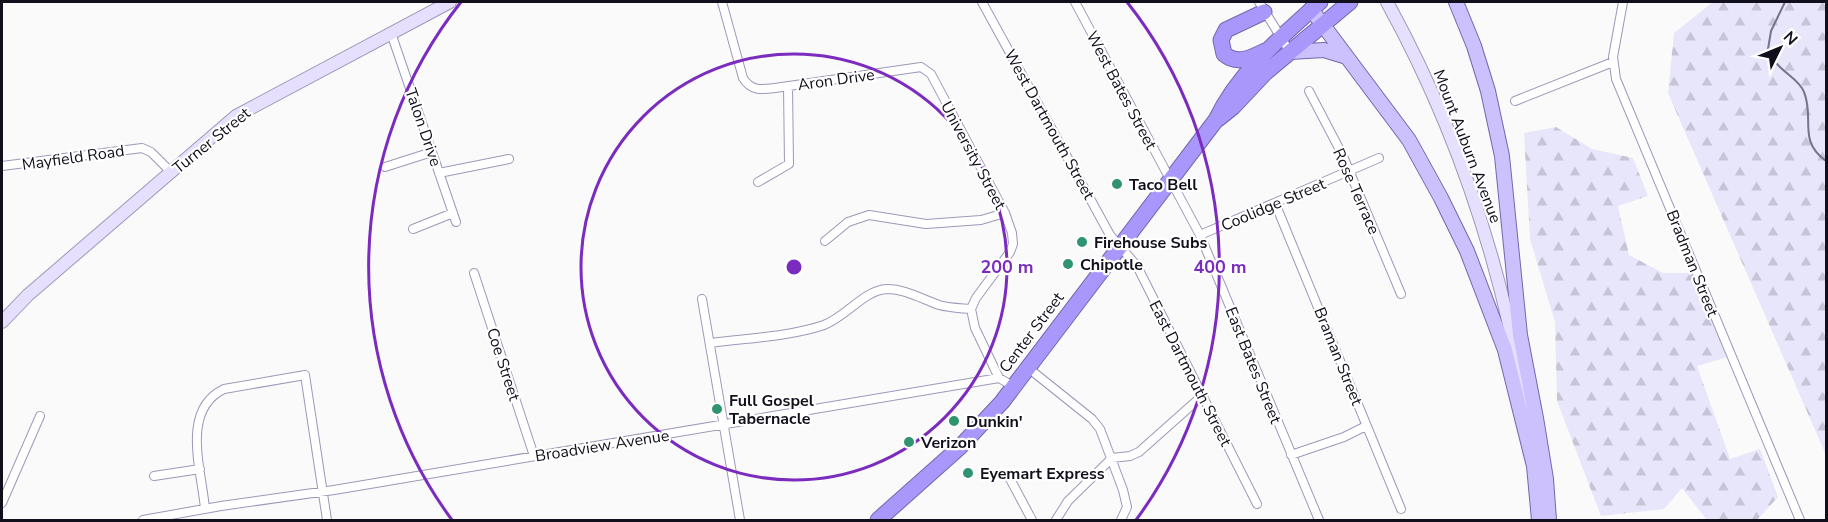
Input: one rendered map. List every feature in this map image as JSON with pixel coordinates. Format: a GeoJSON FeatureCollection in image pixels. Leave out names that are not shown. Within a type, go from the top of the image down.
{"type":"FeatureCollection","features":[{"type":"Feature","properties":{"kind":"highway","name":"Center Street"},"geometry":{"type":"LineString","coordinates":[[1216,120],[1233,107],[1265,73],[1350,2]]}},
{"type":"Feature","properties":{"kind":"highway","name":"Center Street"},"geometry":{"type":"LineString","coordinates":[[878,520],[960,447],[1002,402],[1006,382],[1027,367],[1216,120],[1226,100],[1268,49],[1313,4]]}},
{"type":"Feature","properties":{"kind":"highway"},"geometry":{"type":"LineString","coordinates":[[1262,7],[1226,30],[1221,40],[1221,47],[1224,54],[1235,60],[1243,60],[1268,49]]}},
{"type":"Feature","properties":{"kind":"main road","name":"Turner Street"},"geometry":{"type":"LineString","coordinates":[[2,322],[28,295],[236,116],[450,2]]}},
{"type":"Feature","properties":{"kind":"main road","name":"Mount Auburn Avenue"},"geometry":{"type":"LineString","coordinates":[[1388,2],[1431,88],[1462,167],[1486,239],[1505,307],[1525,363],[1540,438],[1549,520]]}},
{"type":"Feature","properties":{"kind":"main road"},"geometry":{"type":"LineString","coordinates":[[1456,2],[1474,46],[1495,120],[1505,182],[1511,266],[1525,363]]}},
{"type":"Feature","properties":{"kind":"main road"},"geometry":{"type":"LineString","coordinates":[[1313,4],[1323,24],[1409,140],[1467,251],[1505,350],[1534,466]]}},
{"type":"Feature","properties":{"kind":"main road"},"geometry":{"type":"LineString","coordinates":[[1290,52],[1324,50],[1347,57]]}},
{"type":"Feature","properties":{"kind":"main road","name":"Mount Auburn Avenue"},"geometry":{"type":"LineString","coordinates":[[1505,307],[1523,395],[1534,466],[1539,520]]}},
{"type":"Feature","properties":{"kind":"street","name":"Aron Drive"},"geometry":{"type":"LineString","coordinates":[[722,2],[743,78],[753,89],[924,68]]}},
{"type":"Feature","properties":{"kind":"street","name":"West Dartmouth Street"},"geometry":{"type":"LineString","coordinates":[[982,2],[1110,235],[1120,244]]}},
{"type":"Feature","properties":{"kind":"street","name":"West Bates Street"},"geometry":{"type":"LineString","coordinates":[[1075,2],[1170,179]]}},
{"type":"Feature","properties":{"kind":"street","name":"Bradman Street"},"geometry":{"type":"LineString","coordinates":[[1623,2],[1613,62],[1616,79],[1800,520]]}},
{"type":"Feature","properties":{"kind":"street"},"geometry":{"type":"LineString","coordinates":[[1262,7],[1290,52]]}},
{"type":"Feature","properties":{"kind":"street","name":"Talon Drive"},"geometry":{"type":"LineString","coordinates":[[391,33],[456,222]]}},
{"type":"Feature","properties":{"kind":"street"},"geometry":{"type":"LineString","coordinates":[[1515,101],[1613,62]]}},
{"type":"Feature","properties":{"kind":"street","name":"University Street"},"geometry":{"type":"LineString","coordinates":[[924,68],[934,78],[1005,213],[1012,233],[1012,246],[1005,262],[976,298],[971,309]]}},
{"type":"Feature","properties":{"kind":"street"},"geometry":{"type":"LineString","coordinates":[[758,182],[789,164],[788,86]]}},
{"type":"Feature","properties":{"kind":"street","name":"Rose Terrace"},"geometry":{"type":"LineString","coordinates":[[1309,91],[1349,171],[1401,294]]}},
{"type":"Feature","properties":{"kind":"street","name":"Mayfield Road"},"geometry":{"type":"LineString","coordinates":[[2,166],[142,148],[151,152],[171,172]]}},
{"type":"Feature","properties":{"kind":"street"},"geometry":{"type":"LineString","coordinates":[[385,168],[432,152]]}},
{"type":"Feature","properties":{"kind":"street","name":"Coolidge Street"},"geometry":{"type":"LineString","coordinates":[[1200,235],[1379,158]]}},
{"type":"Feature","properties":{"kind":"street"},"geometry":{"type":"LineString","coordinates":[[440,173],[509,159]]}},
{"type":"Feature","properties":{"kind":"street","name":"East Bates Street"},"geometry":{"type":"LineString","coordinates":[[1170,179],[1200,235],[1319,520]]}},
{"type":"Feature","properties":{"kind":"street","name":"Braman Street"},"geometry":{"type":"LineString","coordinates":[[1275,203],[1401,509]]}},
{"type":"Feature","properties":{"kind":"street"},"geometry":{"type":"LineString","coordinates":[[413,229],[453,213]]}},
{"type":"Feature","properties":{"kind":"street"},"geometry":{"type":"LineString","coordinates":[[825,241],[848,222],[869,215],[926,224],[981,220],[1005,213]]}},
{"type":"Feature","properties":{"kind":"street","name":"East Dartmouth Street"},"geometry":{"type":"LineString","coordinates":[[1120,244],[1137,266],[1257,504]]}},
{"type":"Feature","properties":{"kind":"street","name":"Coe Street"},"geometry":{"type":"LineString","coordinates":[[474,273],[534,456]]}},
{"type":"Feature","properties":{"kind":"street"},"geometry":{"type":"LineString","coordinates":[[711,343],[823,326],[846,314],[873,293],[884,290],[907,292],[946,307],[971,309],[975,328],[1006,382]]}},
{"type":"Feature","properties":{"kind":"street"},"geometry":{"type":"LineString","coordinates":[[702,298],[740,520]]}},
{"type":"Feature","properties":{"kind":"street"},"geometry":{"type":"LineString","coordinates":[[1027,367],[1092,419],[1100,429],[1123,490],[1126,507],[1121,520]]}},
{"type":"Feature","properties":{"kind":"street"},"geometry":{"type":"LineString","coordinates":[[205,509],[196,427],[206,405],[224,389],[304,375],[327,520]]}},
{"type":"Feature","properties":{"kind":"street","name":"Broadview Avenue"},"geometry":{"type":"LineString","coordinates":[[143,520],[724,424],[1006,382]]}},
{"type":"Feature","properties":{"kind":"street"},"geometry":{"type":"LineString","coordinates":[[1056,520],[1068,501],[1112,458],[1130,456],[1139,452],[1202,396]]}},
{"type":"Feature","properties":{"kind":"street"},"geometry":{"type":"LineString","coordinates":[[2,503],[5,484],[40,416]]}},
{"type":"Feature","properties":{"kind":"street"},"geometry":{"type":"LineString","coordinates":[[1292,455],[1344,437],[1366,426]]}},
{"type":"Feature","properties":{"kind":"street"},"geometry":{"type":"LineString","coordinates":[[154,476],[200,469]]}},
{"type":"Feature","properties":{"kind":"street"},"geometry":{"type":"LineString","coordinates":[[1009,477],[1032,520]]}},
{"type":"Feature","properties":{"kind":"green space"},"geometry":{"type":"Polygon","coordinates":[[[1713,2],[1826,2],[1826,455],[1668,93],[1674,33],[1713,2]]]}},
{"type":"Feature","properties":{"kind":"green space"},"geometry":{"type":"Polygon","coordinates":[[[1556,127],[1592,149],[1633,158],[1648,196],[1618,206],[1629,255],[1663,273],[1697,273],[1731,356],[1697,366],[1730,459],[1760,449],[1778,497],[1757,520],[1707,520],[1682,488],[1664,509],[1601,516],[1557,401],[1555,322],[1530,239],[1524,133],[1556,127]]]}},
{"type":"Feature","properties":{"kind":"waterway"},"geometry":{"type":"LineString","coordinates":[[1785,2],[1771,31],[1768,49],[1781,68],[1802,88],[1807,102],[1809,137],[1817,153],[1826,161]]}},
{"type":"Feature","properties":{"kind":"place","name":"Taco Bell"},"geometry":{"type":"Point","coordinates":[1117,184]}},
{"type":"Feature","properties":{"kind":"place","name":"Firehouse Subs"},"geometry":{"type":"Point","coordinates":[1082,242]}},
{"type":"Feature","properties":{"kind":"place","name":"Chipotle"},"geometry":{"type":"Point","coordinates":[1068,264]}},
{"type":"Feature","properties":{"kind":"place","name":"Full Gospel Tabernacle"},"geometry":{"type":"Point","coordinates":[717,409]}},
{"type":"Feature","properties":{"kind":"place","name":"Dunkin'"},"geometry":{"type":"Point","coordinates":[954,421]}},
{"type":"Feature","properties":{"kind":"place","name":"Verizon"},"geometry":{"type":"Point","coordinates":[909,442]}},
{"type":"Feature","properties":{"kind":"place","name":"Eyemart Express"},"geometry":{"type":"Point","coordinates":[968,473]}}]}
